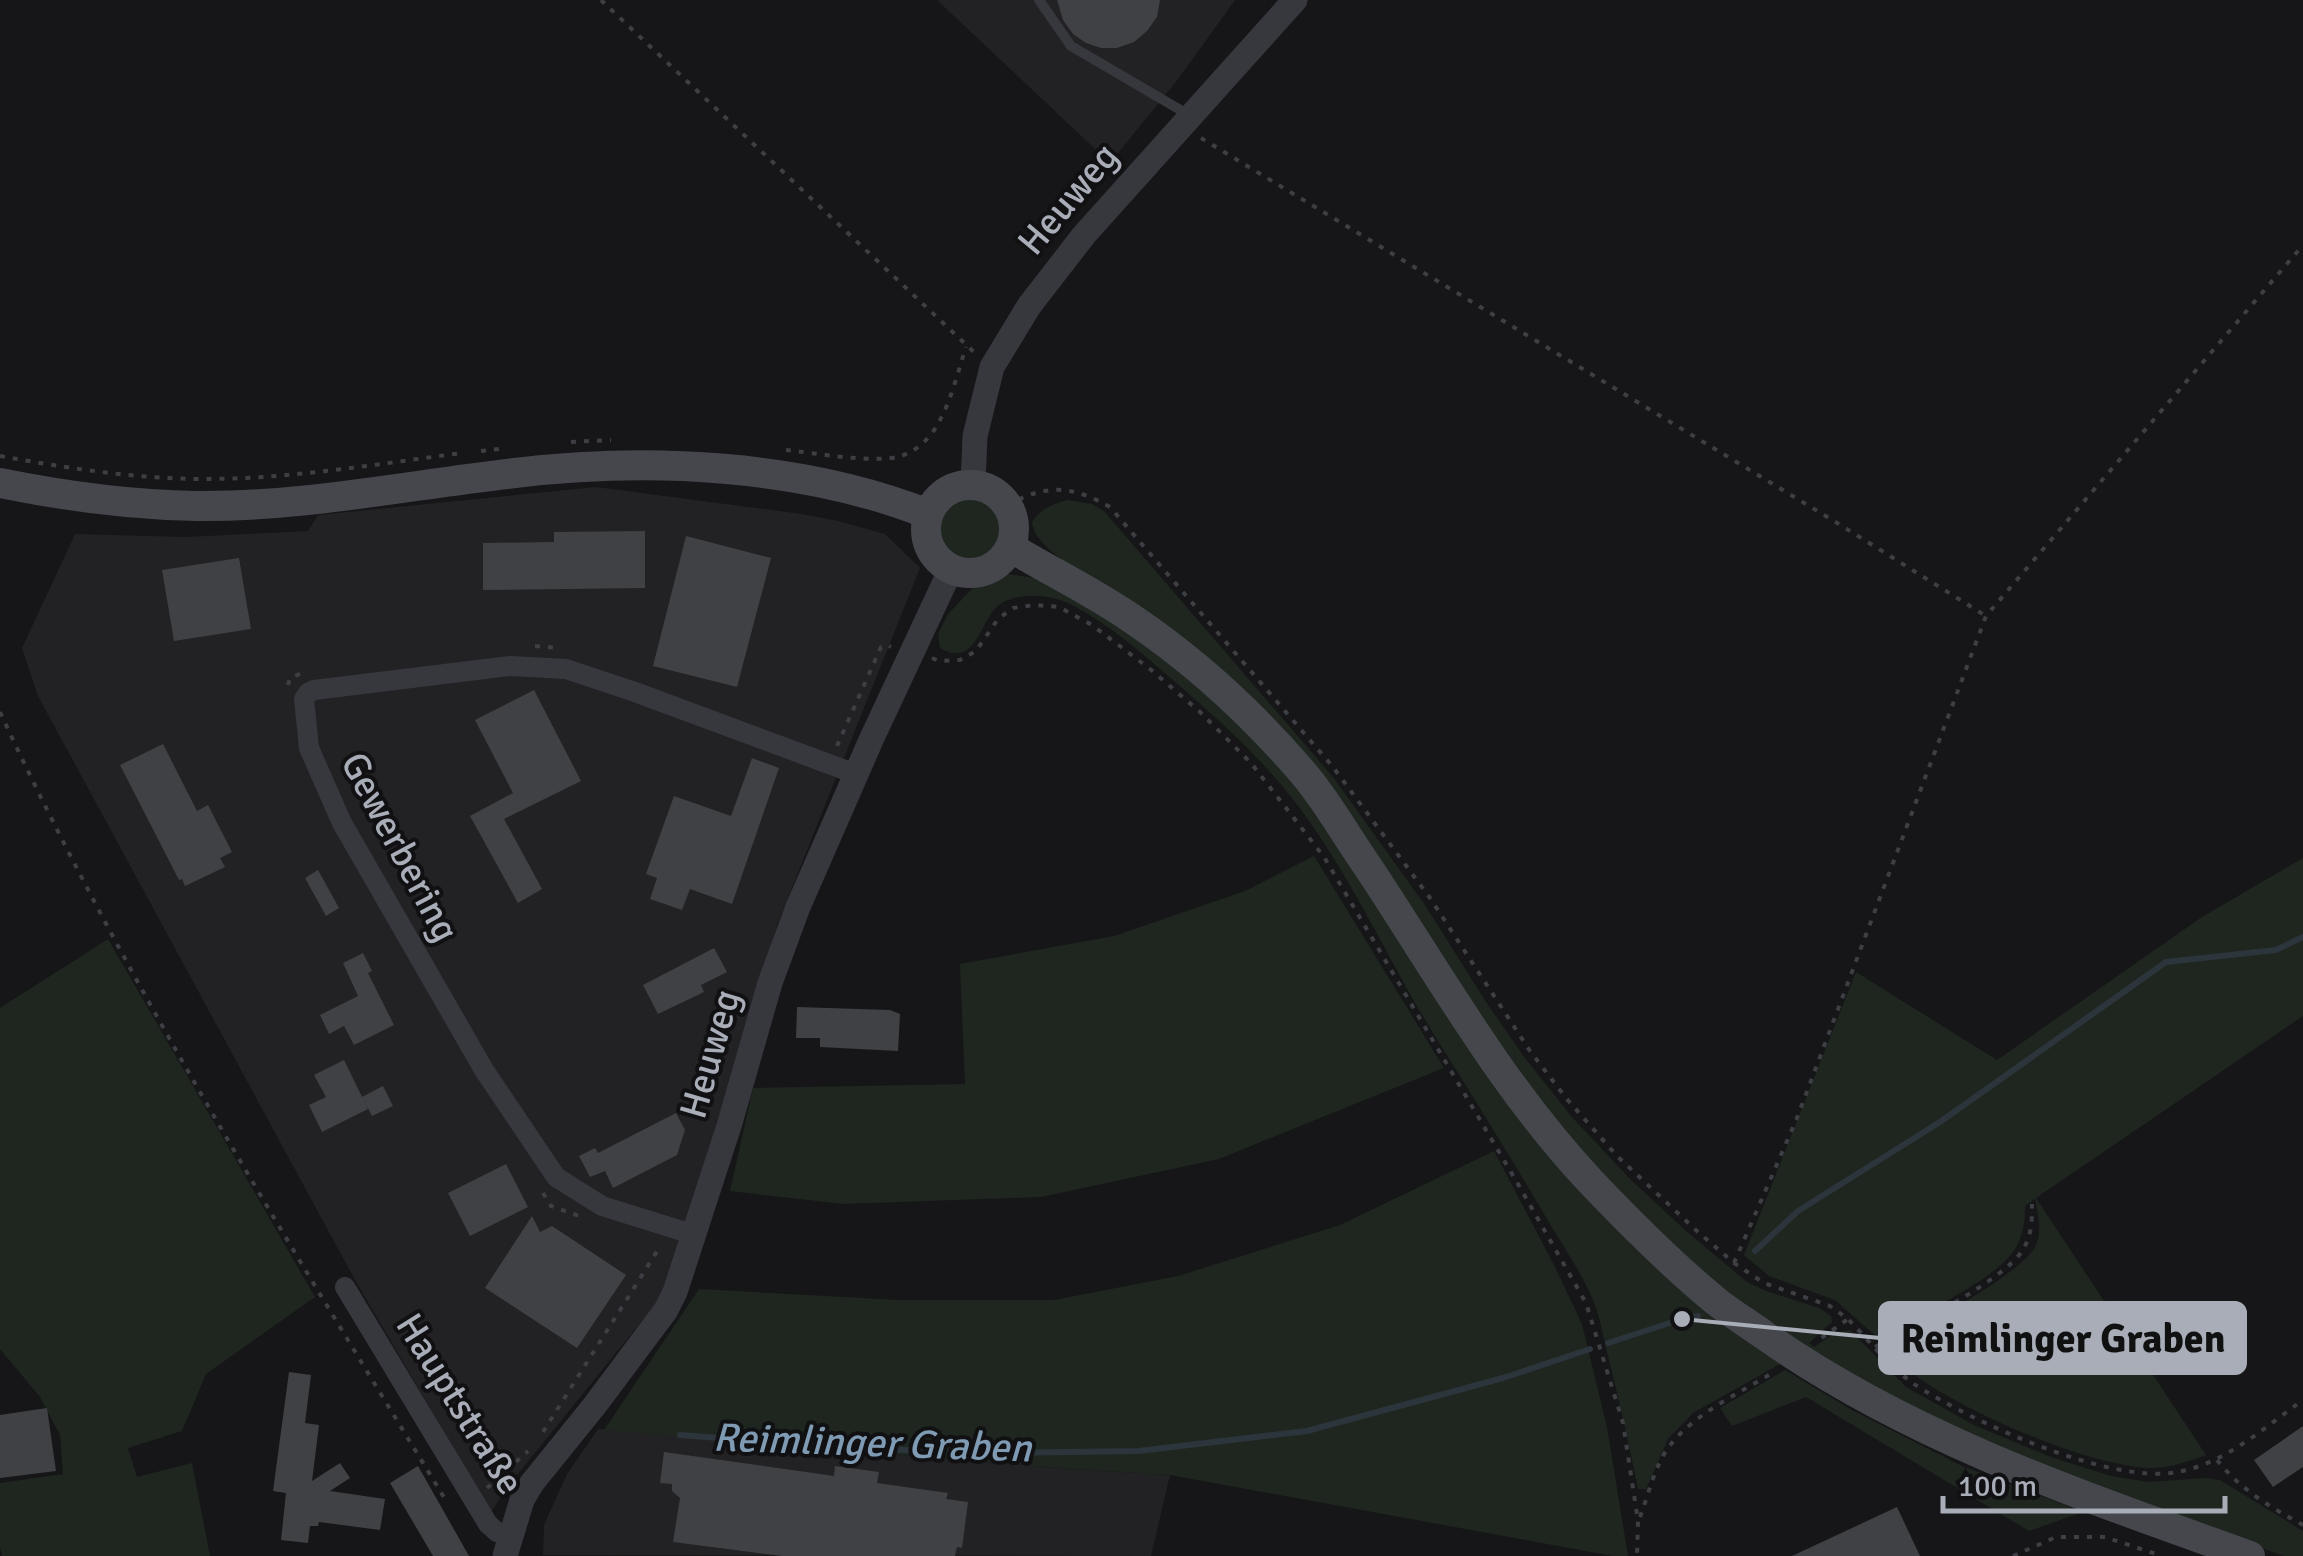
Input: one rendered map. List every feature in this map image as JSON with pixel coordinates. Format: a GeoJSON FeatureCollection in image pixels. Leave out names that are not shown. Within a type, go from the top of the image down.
{"type":"FeatureCollection","features":[{"type":"Feature","properties":{"kind":"main road"},"geometry":{"type":"LineString","coordinates":[[0,483],[124,502],[198,506],[282,502],[519,472],[604,466],[688,467],[836,486],[889,498],[928,514]]}},
{"type":"Feature","properties":{"kind":"main road"},"geometry":{"type":"LineString","coordinates":[[972,485],[986,488],[1007,505],[1014,526],[1010,548],[992,568],[978,573],[951,570],[932,552],[925,527],[928,514],[945,492],[972,485]]}},
{"type":"Feature","properties":{"kind":"main road"},"geometry":{"type":"LineString","coordinates":[[1010,548],[1131,618],[1162,641],[1250,717],[1300,769],[1492,1058],[1543,1127],[1649,1240],[1717,1302],[1809,1365],[1883,1408],[1962,1446],[2092,1499],[2250,1556]]}},
{"type":"Feature","properties":{"kind":"street","name":"Heuweg"},"geometry":{"type":"LineString","coordinates":[[972,485],[975,436],[992,367],[1029,306],[1084,234],[1295,0]]}},
{"type":"Feature","properties":{"kind":"street","name":"Heuweg"},"geometry":{"type":"LineString","coordinates":[[507,1546],[522,1500],[532,1483],[595,1405],[666,1310],[675,1292],[770,983],[798,907],[951,570]]}},
{"type":"Feature","properties":{"kind":"street","name":"Gewerbering"},"geometry":{"type":"LineString","coordinates":[[695,1235],[602,1206],[556,1177],[484,1070],[342,824],[309,748],[304,699],[314,690],[510,666],[566,668],[856,774]]}},
{"type":"Feature","properties":{"kind":"street","name":"Hauptstraße"},"geometry":{"type":"LineString","coordinates":[[345,1287],[464,1501],[507,1546]]}},
{"type":"Feature","properties":{"kind":"lane"},"geometry":{"type":"LineString","coordinates":[[1039,0],[1071,46],[1185,120]]}},
{"type":"Feature","properties":{"kind":"path"},"geometry":{"type":"LineString","coordinates":[[601,0],[966,347],[992,367]]}},
{"type":"Feature","properties":{"kind":"path"},"geometry":{"type":"LineString","coordinates":[[1185,120],[1986,616]]}},
{"type":"Feature","properties":{"kind":"path"},"geometry":{"type":"LineString","coordinates":[[1734,1263],[1796,1118],[1986,616],[2303,246]]}},
{"type":"Feature","properties":{"kind":"path"},"geometry":{"type":"LineString","coordinates":[[1007,505],[1028,494],[1067,489],[1110,507],[1333,766],[1430,898],[1530,1052],[1566,1098],[1618,1156],[1734,1263],[1764,1283],[1830,1306],[1848,1318],[1912,1382],[1977,1418],[2054,1451],[2112,1470],[2149,1475],[2180,1472],[2217,1460],[2303,1400]]}},
{"type":"Feature","properties":{"kind":"path"},"geometry":{"type":"LineString","coordinates":[[834,752],[886,644],[938,661],[960,660],[976,651],[998,619],[1013,608],[1036,604],[1058,607],[1092,625],[1200,711],[1251,763],[1324,856],[1586,1303],[1624,1423],[1638,1521],[1637,1556]]}},
{"type":"Feature","properties":{"kind":"path"},"geometry":{"type":"LineString","coordinates":[[525,647],[567,650]]}},
{"type":"Feature","properties":{"kind":"path"},"geometry":{"type":"LineString","coordinates":[[288,688],[290,678],[298,673],[316,671]]}},
{"type":"Feature","properties":{"kind":"path"},"geometry":{"type":"LineString","coordinates":[[0,712],[96,902],[188,1068],[445,1499],[464,1501],[537,1443],[662,1244]]}},
{"type":"Feature","properties":{"kind":"path"},"geometry":{"type":"LineString","coordinates":[[0,736],[9,732]]}},
{"type":"Feature","properties":{"kind":"path"},"geometry":{"type":"LineString","coordinates":[[541,1191],[551,1206],[585,1218]]}},
{"type":"Feature","properties":{"kind":"path"},"geometry":{"type":"LineString","coordinates":[[1876,1347],[1958,1299],[2020,1256],[2029,1239],[2032,1204]]}},
{"type":"Feature","properties":{"kind":"path"},"geometry":{"type":"LineString","coordinates":[[1816,1342],[1848,1318]]}},
{"type":"Feature","properties":{"kind":"path"},"geometry":{"type":"LineString","coordinates":[[1638,1521],[1672,1444],[1708,1412],[1778,1369]]}},
{"type":"Feature","properties":{"kind":"path"},"geometry":{"type":"LineString","coordinates":[[2217,1460],[2258,1500],[2303,1525]]}},
{"type":"Feature","properties":{"kind":"path"},"geometry":{"type":"LineString","coordinates":[[2013,1556],[2056,1537],[2105,1538],[2162,1556]]}},
{"type":"Feature","properties":{"kind":"shaded area"},"geometry":{"type":"Polygon","coordinates":[[[937,0],[1235,0],[1179,78],[1110,163],[937,0]]]}},
{"type":"Feature","properties":{"kind":"shaded area"},"geometry":{"type":"Polygon","coordinates":[[[596,487],[838,521],[885,534],[920,568],[778,923],[667,1290],[491,1512],[355,1280],[38,696],[22,648],[75,534],[186,537],[308,531],[318,515],[596,487]]]}},
{"type":"Feature","properties":{"kind":"shaded area"},"geometry":{"type":"Polygon","coordinates":[[[968,496],[991,505],[1000,528],[991,551],[968,560],[945,551],[936,528],[945,505],[968,496]]]}},
{"type":"Feature","properties":{"kind":"shaded area"},"geometry":{"type":"Polygon","coordinates":[[[1068,500],[1092,504],[1104,511],[1333,777],[1425,905],[1525,1058],[1572,1117],[1630,1179],[1747,1282],[1831,1316],[1832,1322],[1809,1343],[1814,1347],[1835,1333],[1850,1330],[1906,1387],[1974,1425],[2051,1457],[2111,1476],[2149,1482],[2220,1480],[2303,1531],[2303,1556],[2284,1556],[2095,1490],[1966,1437],[1802,1348],[1708,1279],[1655,1230],[1563,1132],[1508,1060],[1385,872],[1107,587],[1062,560],[1042,542],[1032,522],[1048,507],[1068,500]]]}},
{"type":"Feature","properties":{"kind":"shaded area"},"geometry":{"type":"Polygon","coordinates":[[[1000,573],[1042,579],[1135,634],[1251,733],[1307,800],[1487,1068],[1787,1360],[1693,1413],[1668,1439],[1646,1489],[1638,1489],[1599,1319],[1587,1288],[1313,826],[1279,782],[1221,722],[1125,640],[1070,604],[1041,596],[1009,600],[993,611],[967,650],[951,653],[940,648],[938,634],[948,614],[982,578],[1000,573]]]}},
{"type":"Feature","properties":{"kind":"shaded area"},"geometry":{"type":"Polygon","coordinates":[[[1314,856],[1444,1068],[1219,1159],[1041,1197],[844,1204],[730,1191],[753,1088],[965,1084],[960,964],[1114,936],[1245,891],[1314,856]]]}},
{"type":"Feature","properties":{"kind":"shaded area"},"geometry":{"type":"Polygon","coordinates":[[[2303,858],[2303,1016],[2036,1198],[2206,1455],[2147,1468],[2061,1447],[1942,1393],[1887,1347],[1991,1285],[2027,1257],[2039,1234],[2035,1199],[2025,1206],[2017,1246],[1996,1269],[1878,1338],[1835,1300],[1769,1276],[1744,1255],[1856,972],[1997,1060],[2202,917],[2303,858]]]}},
{"type":"Feature","properties":{"kind":"shaded area"},"geometry":{"type":"Polygon","coordinates":[[[108,939],[315,1297],[206,1374],[182,1431],[128,1448],[137,1477],[192,1463],[210,1556],[2,1556],[0,1483],[63,1474],[60,1435],[40,1397],[0,1349],[0,1008],[108,939]]]}},
{"type":"Feature","properties":{"kind":"shaded area"},"geometry":{"type":"Polygon","coordinates":[[[1494,1151],[1582,1324],[1607,1427],[1628,1556],[1170,1475],[604,1430],[699,1289],[898,1300],[1054,1300],[1178,1276],[1340,1225],[1494,1151]]]}},
{"type":"Feature","properties":{"kind":"shaded area"},"geometry":{"type":"Polygon","coordinates":[[[1785,1370],[1852,1410],[1962,1466],[2083,1512],[2029,1531],[1806,1397],[1732,1426],[1720,1408],[1785,1370]]]}},
{"type":"Feature","properties":{"kind":"shaded area"},"geometry":{"type":"Polygon","coordinates":[[[598,1429],[1170,1475],[1151,1556],[543,1555],[544,1525],[567,1474],[598,1429]]]}},
{"type":"Feature","properties":{"kind":"building"},"geometry":{"type":"Polygon","coordinates":[[[1057,0],[1160,0],[1157,17],[1134,42],[1101,48],[1073,34],[1063,20],[1057,0]]]}},
{"type":"Feature","properties":{"kind":"building"},"geometry":{"type":"Polygon","coordinates":[[[645,531],[645,588],[483,590],[483,543],[554,542],[554,532],[645,531]]]}},
{"type":"Feature","properties":{"kind":"building"},"geometry":{"type":"Polygon","coordinates":[[[686,536],[771,558],[737,687],[653,666],[686,536]]]}},
{"type":"Feature","properties":{"kind":"building"},"geometry":{"type":"Polygon","coordinates":[[[239,558],[251,629],[174,641],[162,570],[239,558]]]}},
{"type":"Feature","properties":{"kind":"building"},"geometry":{"type":"Polygon","coordinates":[[[534,690],[581,781],[504,819],[542,889],[518,903],[470,816],[513,793],[475,720],[534,690]]]}},
{"type":"Feature","properties":{"kind":"building"},"geometry":{"type":"Polygon","coordinates":[[[163,744],[197,811],[208,805],[232,852],[220,858],[225,867],[185,886],[120,765],[163,744]]]}},
{"type":"Feature","properties":{"kind":"building"},"geometry":{"type":"Polygon","coordinates":[[[752,758],[779,768],[732,904],[690,889],[682,910],[650,899],[657,878],[646,874],[674,796],[731,816],[752,758]]]}},
{"type":"Feature","properties":{"kind":"building"},"geometry":{"type":"Polygon","coordinates":[[[318,870],[339,908],[326,916],[305,878],[318,870]]]}},
{"type":"Feature","properties":{"kind":"building"},"geometry":{"type":"Polygon","coordinates":[[[714,948],[727,972],[701,985],[704,992],[658,1014],[643,985],[714,948]]]}},
{"type":"Feature","properties":{"kind":"building"},"geometry":{"type":"Polygon","coordinates":[[[363,953],[372,971],[368,973],[394,1025],[354,1045],[344,1026],[329,1034],[320,1015],[358,996],[343,963],[363,953]]]}},
{"type":"Feature","properties":{"kind":"building"},"geometry":{"type":"Polygon","coordinates":[[[797,1007],[890,1010],[900,1014],[898,1051],[820,1047],[820,1038],[796,1038],[797,1007]]]}},
{"type":"Feature","properties":{"kind":"building"},"geometry":{"type":"Polygon","coordinates":[[[344,1060],[368,1109],[322,1132],[309,1105],[326,1097],[314,1075],[344,1060]]]}},
{"type":"Feature","properties":{"kind":"building"},"geometry":{"type":"Polygon","coordinates":[[[383,1086],[393,1106],[372,1116],[362,1097],[383,1086]]]}},
{"type":"Feature","properties":{"kind":"building"},"geometry":{"type":"Polygon","coordinates":[[[676,1113],[685,1130],[677,1155],[613,1188],[605,1171],[590,1177],[579,1156],[595,1148],[598,1153],[676,1113]]]}},
{"type":"Feature","properties":{"kind":"building"},"geometry":{"type":"Polygon","coordinates":[[[506,1164],[528,1207],[470,1236],[448,1193],[506,1164]]]}},
{"type":"Feature","properties":{"kind":"building"},"geometry":{"type":"Polygon","coordinates":[[[532,1216],[540,1232],[552,1226],[626,1275],[577,1348],[485,1288],[532,1216]]]}},
{"type":"Feature","properties":{"kind":"building"},"geometry":{"type":"Polygon","coordinates":[[[289,1372],[311,1375],[305,1423],[319,1425],[312,1481],[340,1463],[350,1478],[330,1491],[385,1499],[380,1530],[319,1522],[318,1526],[310,1526],[308,1543],[281,1540],[286,1493],[273,1491],[289,1372]]]}},
{"type":"Feature","properties":{"kind":"building"},"geometry":{"type":"Polygon","coordinates":[[[47,1408],[56,1471],[0,1478],[0,1415],[47,1408]]]}},
{"type":"Feature","properties":{"kind":"building"},"geometry":{"type":"Polygon","coordinates":[[[2303,1426],[2303,1467],[2273,1487],[2254,1460],[2303,1426]]]}},
{"type":"Feature","properties":{"kind":"building"},"geometry":{"type":"Polygon","coordinates":[[[664,1452],[834,1476],[835,1466],[879,1472],[877,1483],[948,1493],[946,1499],[968,1502],[962,1548],[957,1547],[955,1556],[782,1556],[673,1542],[680,1498],[672,1491],[672,1484],[660,1483],[664,1452]]]}},
{"type":"Feature","properties":{"kind":"building"},"geometry":{"type":"Polygon","coordinates":[[[418,1466],[469,1556],[433,1556],[390,1483],[418,1466]]]}},
{"type":"Feature","properties":{"kind":"building"},"geometry":{"type":"Polygon","coordinates":[[[1897,1507],[1920,1556],[1792,1556],[1897,1507]]]}},
{"type":"Feature","properties":{"kind":"waterway","name":"Reimlinger Graben"},"geometry":{"type":"LineString","coordinates":[[1755,1251],[1798,1211],[1940,1122],[2166,962],[2276,950],[2303,937]]}},
{"type":"Feature","properties":{"kind":"waterway","name":"Reimlinger Graben"},"geometry":{"type":"LineString","coordinates":[[1608,1343],[1698,1316]]}},
{"type":"Feature","properties":{"kind":"waterway","name":"Reimlinger Graben"},"geometry":{"type":"LineString","coordinates":[[680,1435],[847,1448],[989,1453],[1138,1451],[1307,1431],[1503,1378],[1590,1349]]}},
{"type":"Feature","properties":{"kind":"place","name":"Reimlinger Graben"},"geometry":{"type":"Point","coordinates":[1682,1319]}}]}
